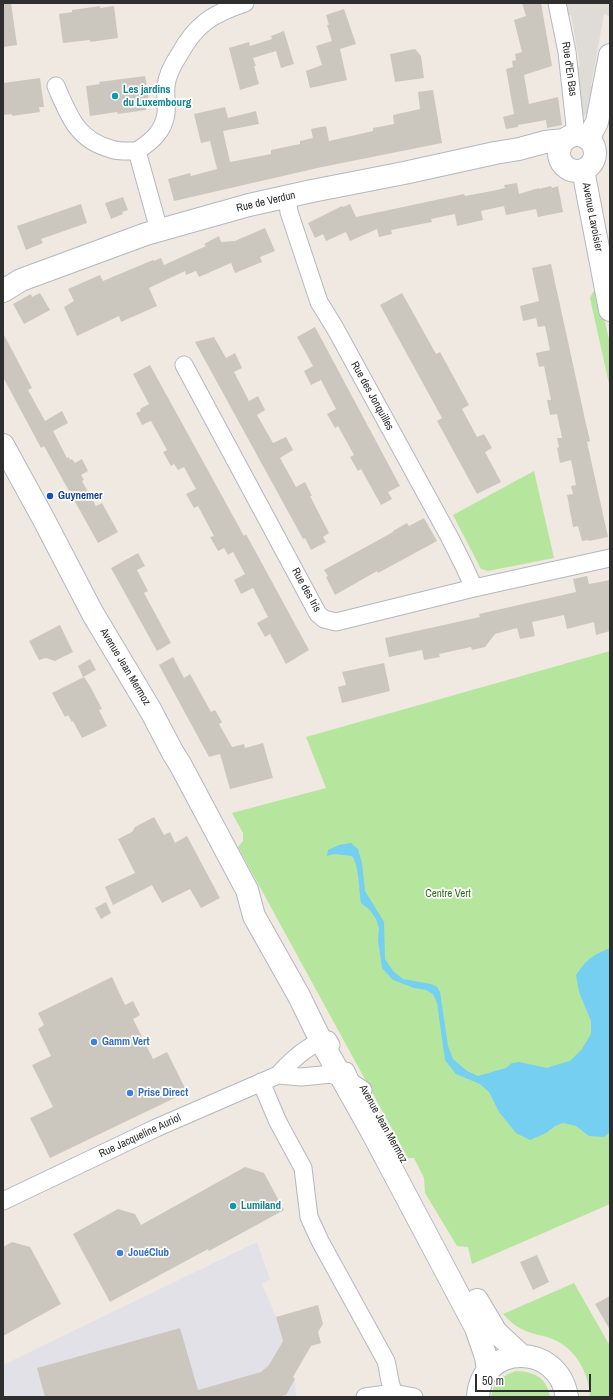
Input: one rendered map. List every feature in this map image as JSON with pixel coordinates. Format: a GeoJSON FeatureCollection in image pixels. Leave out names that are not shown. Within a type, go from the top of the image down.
{"type":"FeatureCollection","features":[{"type":"Feature","properties":{"kind":"main road"},"geometry":{"type":"LineString","coordinates":[[572,143],[597,122],[610,54]]}},
{"type":"Feature","properties":{"kind":"main road"},"geometry":{"type":"LineString","coordinates":[[572,143],[594,146],[595,156],[591,165],[583,170]]}},
{"type":"Feature","properties":{"kind":"main road","name":"Rue de Verdun"},"geometry":{"type":"LineString","coordinates":[[9,284],[159,230],[249,205],[519,149],[543,154],[572,143]]}},
{"type":"Feature","properties":{"kind":"main road","name":"Rue de Verdun"},"geometry":{"type":"LineString","coordinates":[[572,143],[567,168],[572,171],[583,170]]}},
{"type":"Feature","properties":{"kind":"main road","name":"Avenue Lavoisier"},"geometry":{"type":"LineString","coordinates":[[583,170],[609,298]]}},
{"type":"Feature","properties":{"kind":"main road","name":"Avenue Jean Mermoz"},"geometry":{"type":"LineString","coordinates":[[3,445],[44,518],[93,614],[151,711],[247,890],[254,916],[299,996],[321,1041],[430,1239],[476,1328],[486,1357],[488,1371]]}},
{"type":"Feature","properties":{"kind":"main road","name":"Avenue Jean Mermoz"},"geometry":{"type":"LineString","coordinates":[[247,890],[265,908],[363,1090],[443,1233],[489,1321],[496,1332],[522,1356]]}},
{"type":"Feature","properties":{"kind":"main road"},"geometry":{"type":"LineString","coordinates":[[475,1395],[482,1380],[488,1371],[495,1365],[503,1360],[522,1356],[532,1357],[550,1365],[562,1380],[567,1397]]}},
{"type":"Feature","properties":{"kind":"street"},"geometry":{"type":"LineString","coordinates":[[56,86],[80,133],[88,139],[112,150],[137,151],[151,142],[162,127],[166,113],[166,84],[174,63],[188,38],[198,27],[209,19],[228,8],[244,3]]}},
{"type":"Feature","properties":{"kind":"street","name":"Rue d'En Bas"},"geometry":{"type":"LineString","coordinates":[[557,3],[567,52],[572,143]]}},
{"type":"Feature","properties":{"kind":"street"},"geometry":{"type":"LineString","coordinates":[[137,151],[159,230]]}},
{"type":"Feature","properties":{"kind":"street","name":"Rue des Jonquilles"},"geometry":{"type":"LineString","coordinates":[[287,197],[290,212],[319,302],[335,328],[450,538],[474,588]]}},
{"type":"Feature","properties":{"kind":"street","name":"Rue des Iris"},"geometry":{"type":"LineString","coordinates":[[184,365],[318,614],[324,618],[336,622],[474,588],[610,558]]}},
{"type":"Feature","properties":{"kind":"street"},"geometry":{"type":"LineString","coordinates":[[278,1075],[286,1066],[305,1051],[321,1041],[328,1040],[351,1082],[363,1090]]}},
{"type":"Feature","properties":{"kind":"street"},"geometry":{"type":"LineString","coordinates":[[278,1075],[301,1077],[332,1074],[343,1080]]}},
{"type":"Feature","properties":{"kind":"street","name":"Rue Jacqueline Auriol"},"geometry":{"type":"LineString","coordinates":[[3,1201],[156,1128],[278,1075]]}},
{"type":"Feature","properties":{"kind":"street"},"geometry":{"type":"LineString","coordinates":[[261,1082],[278,1122],[303,1168],[309,1217],[320,1241],[386,1361],[390,1374],[391,1388],[394,1393]]}},
{"type":"Feature","properties":{"kind":"street"},"geometry":{"type":"LineString","coordinates":[[365,1397],[394,1393],[414,1397]]}},
{"type":"Feature","properties":{"kind":"shaded area"},"geometry":{"type":"Polygon","coordinates":[[[563,3],[610,3],[609,16],[604,14],[591,86],[596,86],[590,109],[582,118],[575,67],[580,66],[571,15],[567,15],[563,3]]]}},
{"type":"Feature","properties":{"kind":"shaded area"},"geometry":{"type":"Polygon","coordinates":[[[257,1242],[270,1279],[262,1284],[276,1317],[293,1377],[295,1379],[296,1397],[3,1397],[3,1365],[257,1242]]]}},
{"type":"Feature","properties":{"kind":"green space"},"geometry":{"type":"Polygon","coordinates":[[[598,291],[610,344],[610,388],[590,298],[593,292],[598,291]]]}},
{"type":"Feature","properties":{"kind":"green space"},"geometry":{"type":"Polygon","coordinates":[[[534,471],[554,558],[488,571],[481,569],[453,515],[534,471]]]}},
{"type":"Feature","properties":{"kind":"green space","name":"Centre Vert"},"geometry":{"type":"Polygon","coordinates":[[[610,651],[610,1204],[472,1264],[468,1247],[457,1246],[425,1193],[424,1178],[414,1158],[408,1158],[238,847],[243,841],[243,833],[232,813],[326,788],[306,737],[610,651]]]}},
{"type":"Feature","properties":{"kind":"green space"},"geometry":{"type":"Polygon","coordinates":[[[574,1283],[610,1346],[610,1397],[590,1397],[585,1373],[571,1351],[553,1339],[534,1334],[517,1327],[503,1314],[574,1283]]]}},
{"type":"Feature","properties":{"kind":"green space"},"geometry":{"type":"Polygon","coordinates":[[[516,1371],[534,1374],[543,1380],[550,1397],[491,1397],[496,1383],[503,1377],[516,1371]]]}},
{"type":"Feature","properties":{"kind":"water"},"geometry":{"type":"Polygon","coordinates":[[[351,843],[358,849],[362,863],[365,891],[384,922],[385,959],[393,971],[403,979],[431,984],[437,987],[440,992],[448,1046],[453,1059],[467,1071],[478,1076],[506,1068],[512,1063],[519,1062],[547,1068],[570,1061],[582,1049],[591,1034],[591,1021],[579,992],[576,975],[590,958],[610,948],[610,1132],[604,1137],[589,1136],[576,1126],[563,1123],[530,1140],[516,1133],[499,1112],[489,1092],[480,1084],[456,1074],[445,1060],[437,1003],[433,994],[426,990],[414,988],[393,980],[382,968],[378,940],[379,928],[376,919],[370,910],[361,903],[356,865],[352,856],[334,854],[327,856],[328,850],[339,845],[351,843]]]}},
{"type":"Feature","properties":{"kind":"building"},"geometry":{"type":"Polygon","coordinates":[[[3,3],[11,3],[17,45],[3,47],[3,3]]]}},
{"type":"Feature","properties":{"kind":"building"},"geometry":{"type":"Polygon","coordinates":[[[522,3],[541,3],[552,66],[524,75],[529,104],[558,97],[562,125],[547,128],[546,120],[518,125],[518,127],[506,129],[503,117],[514,114],[506,69],[513,67],[512,61],[516,60],[515,54],[522,52],[514,20],[526,16],[522,3]]]}},
{"type":"Feature","properties":{"kind":"building"},"geometry":{"type":"Polygon","coordinates":[[[100,6],[100,8],[114,6],[118,38],[90,42],[90,40],[63,43],[59,14],[72,12],[72,10],[100,6]]]}},
{"type":"Feature","properties":{"kind":"building"},"geometry":{"type":"Polygon","coordinates":[[[344,9],[356,44],[340,49],[347,80],[310,88],[306,71],[322,65],[316,46],[332,41],[327,25],[329,25],[326,15],[344,9]]]}},
{"type":"Feature","properties":{"kind":"building"},"geometry":{"type":"Polygon","coordinates":[[[284,31],[294,64],[281,68],[276,51],[253,58],[259,84],[240,90],[229,48],[249,42],[250,46],[272,39],[271,36],[284,31]]]}},
{"type":"Feature","properties":{"kind":"building"},"geometry":{"type":"Polygon","coordinates":[[[415,49],[421,56],[424,78],[395,82],[390,54],[415,49]]]}},
{"type":"Feature","properties":{"kind":"building","name":"Les jardins du Luxembourg"},"geometry":{"type":"Polygon","coordinates":[[[145,76],[149,101],[144,102],[146,110],[90,116],[86,86],[100,84],[99,82],[145,76]]]}},
{"type":"Feature","properties":{"kind":"building"},"geometry":{"type":"Polygon","coordinates":[[[40,78],[44,107],[39,107],[40,112],[12,116],[12,114],[3,115],[3,83],[40,78]]]}},
{"type":"Feature","properties":{"kind":"building"},"geometry":{"type":"Polygon","coordinates":[[[433,90],[442,143],[322,167],[174,201],[168,179],[190,173],[191,176],[217,169],[210,141],[201,143],[194,114],[225,107],[228,118],[256,111],[259,124],[223,131],[230,162],[271,154],[271,150],[300,144],[300,141],[313,138],[311,129],[326,126],[329,141],[373,131],[373,128],[394,124],[393,115],[420,109],[418,92],[433,90]]]}},
{"type":"Feature","properties":{"kind":"building"},"geometry":{"type":"Polygon","coordinates":[[[517,183],[519,194],[539,188],[551,186],[552,188],[558,186],[563,212],[538,217],[536,209],[506,215],[504,206],[481,211],[483,220],[457,226],[455,214],[431,219],[432,222],[391,230],[392,234],[379,237],[377,229],[350,241],[346,232],[326,241],[323,234],[315,238],[308,223],[342,206],[343,207],[350,204],[356,217],[464,194],[465,196],[492,191],[505,188],[504,185],[517,183]]]}},
{"type":"Feature","properties":{"kind":"building"},"geometry":{"type":"Polygon","coordinates":[[[123,197],[128,210],[111,219],[105,203],[123,197]]]}},
{"type":"Feature","properties":{"kind":"building"},"geometry":{"type":"Polygon","coordinates":[[[81,204],[87,223],[41,239],[43,243],[26,250],[17,226],[81,204]]]}},
{"type":"Feature","properties":{"kind":"building"},"geometry":{"type":"Polygon","coordinates":[[[265,228],[275,251],[260,257],[262,262],[235,273],[231,263],[199,277],[196,271],[186,275],[185,271],[149,288],[157,306],[121,322],[119,316],[77,336],[64,307],[74,301],[68,289],[100,275],[103,281],[161,258],[164,265],[206,246],[204,244],[219,236],[221,242],[235,241],[265,228]]]}},
{"type":"Feature","properties":{"kind":"building"},"geometry":{"type":"Polygon","coordinates":[[[551,264],[590,441],[587,442],[608,537],[589,541],[582,541],[578,526],[573,527],[567,495],[573,494],[571,486],[576,485],[571,460],[560,463],[557,438],[562,438],[557,414],[550,415],[547,400],[551,400],[544,366],[539,367],[536,353],[550,350],[545,326],[538,327],[536,318],[523,321],[520,306],[539,301],[532,268],[551,264]]]}},
{"type":"Feature","properties":{"kind":"building"},"geometry":{"type":"Polygon","coordinates":[[[40,293],[50,310],[24,324],[13,304],[31,294],[32,297],[40,293]]]}},
{"type":"Feature","properties":{"kind":"building"},"geometry":{"type":"Polygon","coordinates":[[[402,293],[436,354],[440,352],[469,405],[462,409],[477,437],[484,434],[492,448],[485,452],[501,482],[477,494],[437,421],[442,418],[380,305],[402,293]]]}},
{"type":"Feature","properties":{"kind":"building"},"geometry":{"type":"Polygon","coordinates":[[[315,327],[400,486],[388,492],[392,499],[381,505],[361,469],[358,471],[350,457],[354,455],[338,426],[335,428],[327,414],[336,409],[321,380],[311,385],[304,371],[313,366],[297,337],[315,327]]]}},
{"type":"Feature","properties":{"kind":"building"},"geometry":{"type":"Polygon","coordinates":[[[3,333],[32,388],[28,390],[45,421],[62,411],[68,423],[53,431],[67,458],[69,457],[70,460],[72,459],[75,463],[82,459],[88,471],[81,475],[84,480],[82,481],[96,506],[102,503],[118,532],[98,543],[44,446],[41,448],[3,377],[3,333]]]}},
{"type":"Feature","properties":{"kind":"building"},"geometry":{"type":"Polygon","coordinates":[[[214,337],[226,358],[235,353],[242,368],[234,372],[249,401],[258,396],[265,410],[257,415],[273,443],[286,437],[293,450],[280,458],[296,487],[305,482],[312,496],[310,496],[329,533],[323,537],[326,542],[311,550],[305,538],[303,539],[195,342],[214,337]]]}},
{"type":"Feature","properties":{"kind":"building"},"geometry":{"type":"Polygon","coordinates":[[[150,365],[244,536],[246,534],[309,650],[286,664],[270,634],[265,637],[257,623],[268,617],[253,588],[241,594],[234,580],[245,574],[233,552],[228,555],[224,548],[218,551],[210,537],[214,536],[198,506],[194,508],[186,494],[196,489],[184,467],[178,470],[174,464],[171,466],[163,452],[167,450],[151,421],[142,425],[136,413],[141,411],[140,409],[149,404],[133,374],[150,365]]]}},
{"type":"Feature","properties":{"kind":"building"},"geometry":{"type":"Polygon","coordinates":[[[424,518],[437,541],[378,573],[377,571],[335,595],[326,577],[328,576],[324,570],[407,523],[409,526],[424,518]]]}},
{"type":"Feature","properties":{"kind":"building"},"geometry":{"type":"Polygon","coordinates":[[[138,553],[145,566],[137,570],[148,591],[144,593],[171,643],[157,651],[111,568],[138,553]]]}},
{"type":"Feature","properties":{"kind":"building"},"geometry":{"type":"Polygon","coordinates":[[[587,576],[589,584],[610,580],[610,631],[596,635],[594,622],[567,629],[564,615],[532,622],[535,636],[520,639],[517,628],[495,634],[485,647],[472,650],[471,647],[439,654],[440,657],[424,660],[422,650],[389,657],[385,638],[480,617],[479,614],[576,592],[573,579],[587,576]]]}},
{"type":"Feature","properties":{"kind":"building"},"geometry":{"type":"Polygon","coordinates":[[[60,625],[73,652],[55,661],[46,658],[39,660],[29,641],[60,625]]]}},
{"type":"Feature","properties":{"kind":"building"},"geometry":{"type":"Polygon","coordinates":[[[173,657],[184,678],[190,674],[211,712],[215,710],[222,722],[219,724],[232,747],[244,744],[245,748],[263,743],[273,778],[230,789],[220,754],[209,757],[159,665],[173,657]]]}},
{"type":"Feature","properties":{"kind":"building"},"geometry":{"type":"Polygon","coordinates":[[[90,659],[96,670],[83,677],[78,666],[90,659]]]}},
{"type":"Feature","properties":{"kind":"building"},"geometry":{"type":"Polygon","coordinates":[[[384,663],[390,691],[342,703],[338,687],[346,685],[342,672],[384,663]]]}},
{"type":"Feature","properties":{"kind":"building"},"geometry":{"type":"Polygon","coordinates":[[[84,677],[102,709],[99,710],[107,726],[82,738],[73,721],[72,722],[68,715],[65,717],[52,693],[84,677]]]}},
{"type":"Feature","properties":{"kind":"building"},"geometry":{"type":"Polygon","coordinates":[[[154,817],[164,835],[170,832],[175,843],[187,836],[220,898],[201,908],[190,889],[162,903],[152,885],[113,905],[105,887],[135,873],[118,839],[132,832],[135,827],[154,817]]]}},
{"type":"Feature","properties":{"kind":"building"},"geometry":{"type":"Polygon","coordinates":[[[106,902],[111,913],[101,919],[95,908],[106,902]]]}},
{"type":"Feature","properties":{"kind":"building","name":"Gamm Vert"},"geometry":{"type":"Polygon","coordinates":[[[112,977],[125,1005],[133,1001],[140,1015],[133,1019],[153,1059],[167,1052],[187,1092],[50,1158],[30,1118],[53,1107],[32,1065],[51,1056],[38,1029],[44,1025],[38,1013],[112,977]]]}},
{"type":"Feature","properties":{"kind":"building"},"geometry":{"type":"Polygon","coordinates":[[[245,1167],[264,1173],[284,1210],[110,1302],[73,1234],[118,1209],[135,1214],[141,1225],[245,1167]]]}},
{"type":"Feature","properties":{"kind":"building"},"geometry":{"type":"Polygon","coordinates":[[[12,1242],[30,1247],[61,1304],[3,1336],[3,1247],[12,1242]]]}},
{"type":"Feature","properties":{"kind":"building"},"geometry":{"type":"Polygon","coordinates":[[[537,1255],[549,1282],[533,1290],[520,1262],[537,1255]]]}},
{"type":"Feature","properties":{"kind":"building"},"geometry":{"type":"Polygon","coordinates":[[[610,1296],[610,1330],[595,1304],[610,1296]]]}},
{"type":"Feature","properties":{"kind":"building"},"geometry":{"type":"Polygon","coordinates":[[[318,1305],[323,1324],[318,1332],[321,1343],[311,1346],[293,1377],[295,1379],[286,1395],[277,1397],[45,1397],[37,1368],[180,1328],[198,1390],[261,1372],[269,1365],[283,1341],[276,1317],[318,1305]]]}},
{"type":"Feature","properties":{"kind":"place","name":"Les jardins du Luxembourg"},"geometry":{"type":"Point","coordinates":[115,96]}},
{"type":"Feature","properties":{"kind":"place","name":"Guynemer"},"geometry":{"type":"Point","coordinates":[50,496]}},
{"type":"Feature","properties":{"kind":"place","name":"Gamm Vert"},"geometry":{"type":"Point","coordinates":[94,1042]}},
{"type":"Feature","properties":{"kind":"place","name":"Prise Direct"},"geometry":{"type":"Point","coordinates":[130,1093]}},
{"type":"Feature","properties":{"kind":"place","name":"Lumiland"},"geometry":{"type":"Point","coordinates":[233,1206]}},
{"type":"Feature","properties":{"kind":"place","name":"JouéClub"},"geometry":{"type":"Point","coordinates":[120,1253]}}]}
